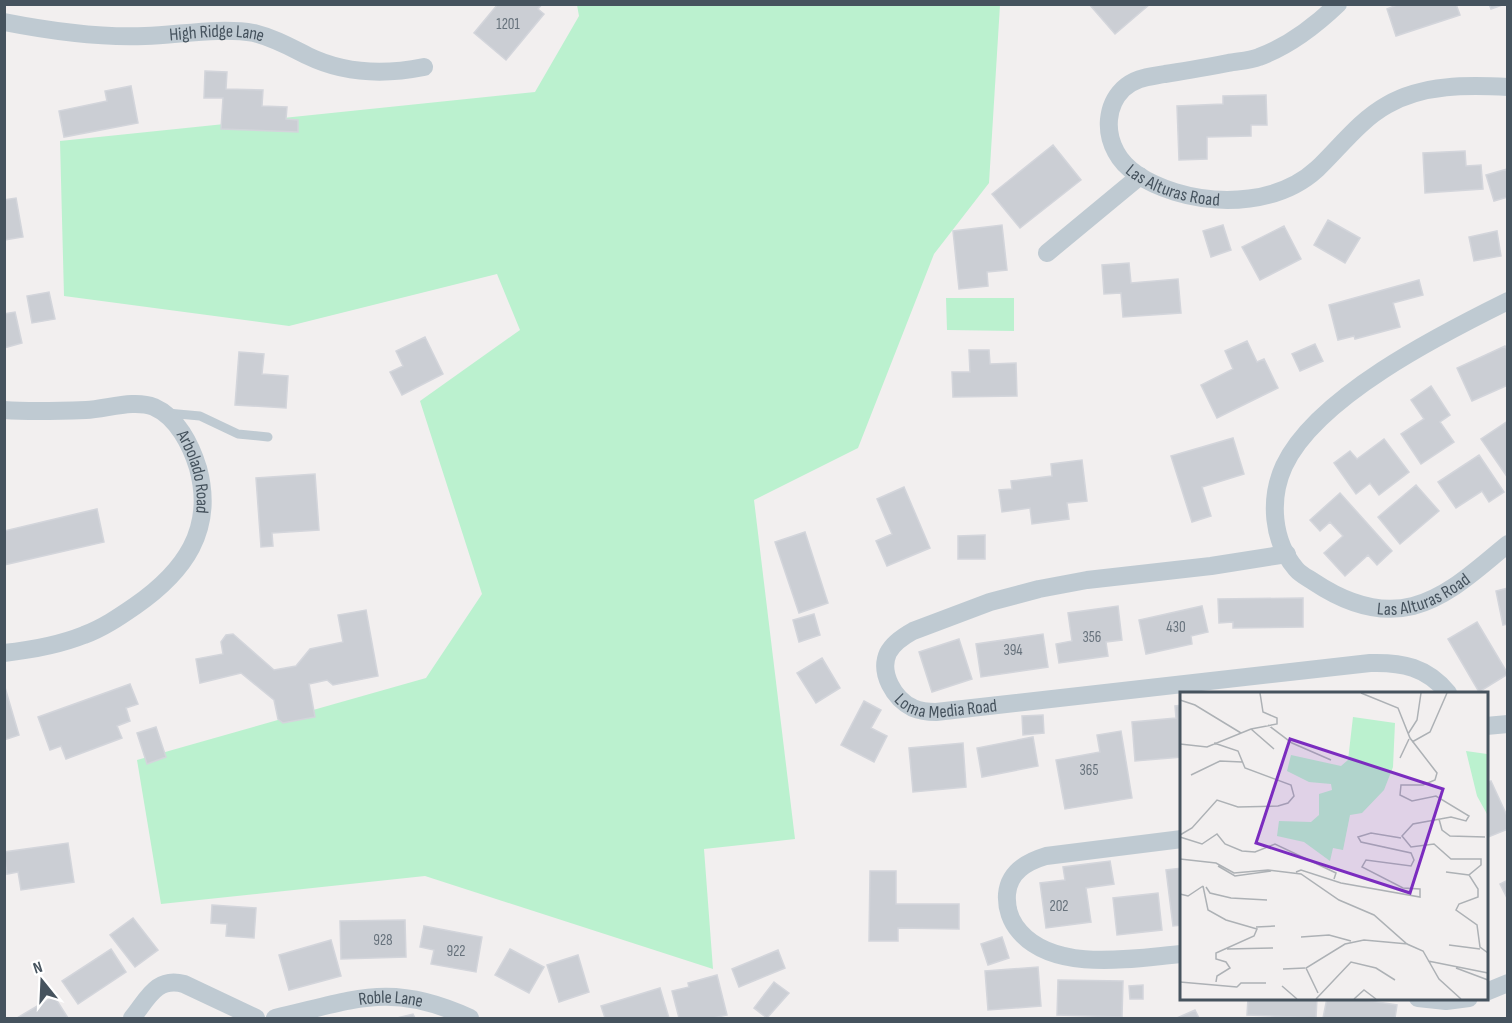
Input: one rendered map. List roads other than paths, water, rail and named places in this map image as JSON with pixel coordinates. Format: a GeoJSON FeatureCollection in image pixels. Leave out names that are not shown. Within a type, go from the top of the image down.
{"type":"FeatureCollection","features":[{"type":"Feature","properties":{"kind":"street","name":"Las Alturas Road"},"geometry":{"type":"LineString","coordinates":[[1338,4],[1323,19],[1292,41],[1258,58],[1149,76],[1130,84],[1116,98],[1109,117],[1111,140],[1121,161],[1140,176],[1166,189],[1210,199],[1237,200],[1265,196],[1291,186],[1314,171],[1370,117],[1407,95],[1428,90],[1473,86],[1508,87]]}},
{"type":"Feature","properties":{"kind":"street","name":"High Ridge Lane"},"geometry":{"type":"LineString","coordinates":[[4,22],[80,33],[142,37],[234,31],[254,33],[281,42],[331,65],[354,71],[388,72],[424,68]]}},
{"type":"Feature","properties":{"kind":"street"},"geometry":{"type":"LineString","coordinates":[[1047,253],[1140,176]]}},
{"type":"Feature","properties":{"kind":"street","name":"Las Alturas Road"},"geometry":{"type":"LineString","coordinates":[[1508,301],[1439,335],[1347,396],[1321,418],[1299,442],[1284,466],[1275,504],[1279,541],[1298,572],[1330,593],[1351,603],[1373,608],[1393,609],[1413,606],[1436,597],[1455,586],[1508,544]]}},
{"type":"Feature","properties":{"kind":"street","name":"Arbolado Road"},"geometry":{"type":"LineString","coordinates":[[4,410],[87,410],[143,404],[155,408],[171,419],[184,436],[195,458],[203,491],[200,522],[185,560],[170,579],[153,594],[113,621],[84,635],[63,642],[4,653]]}},
{"type":"Feature","properties":{"kind":"street","name":"Loma Media Road"},"geometry":{"type":"LineString","coordinates":[[1287,554],[1211,566],[1088,580],[990,602],[903,636],[888,652],[886,662],[888,681],[898,697],[906,704],[914,709],[936,712],[1391,662],[1412,666],[1433,677],[1447,692]]}},
{"type":"Feature","properties":{"kind":"street"},"geometry":{"type":"LineString","coordinates":[[1488,726],[1508,724]]}},
{"type":"Feature","properties":{"kind":"street"},"geometry":{"type":"LineString","coordinates":[[1180,838],[1046,856],[1029,861],[1008,884],[1006,897],[1010,918],[1016,927],[1032,943],[1049,952],[1106,961],[1180,954]]}},
{"type":"Feature","properties":{"kind":"street"},"geometry":{"type":"LineString","coordinates":[[132,1018],[152,991],[165,983],[173,982],[184,984],[256,1018]]}},
{"type":"Feature","properties":{"kind":"street"},"geometry":{"type":"LineString","coordinates":[[1488,991],[1508,984]]}},
{"type":"Feature","properties":{"kind":"street","name":"Roble Lane"},"geometry":{"type":"LineString","coordinates":[[274,1018],[351,999],[381,996],[432,1003],[470,1018]]}},
{"type":"Feature","properties":{"kind":"street"},"geometry":{"type":"LineString","coordinates":[[1427,999],[1446,1001],[1461,999]]}},
{"type":"Feature","properties":{"kind":"lane"},"geometry":{"type":"LineString","coordinates":[[162,413],[200,416],[238,434],[268,437]]}}]}
